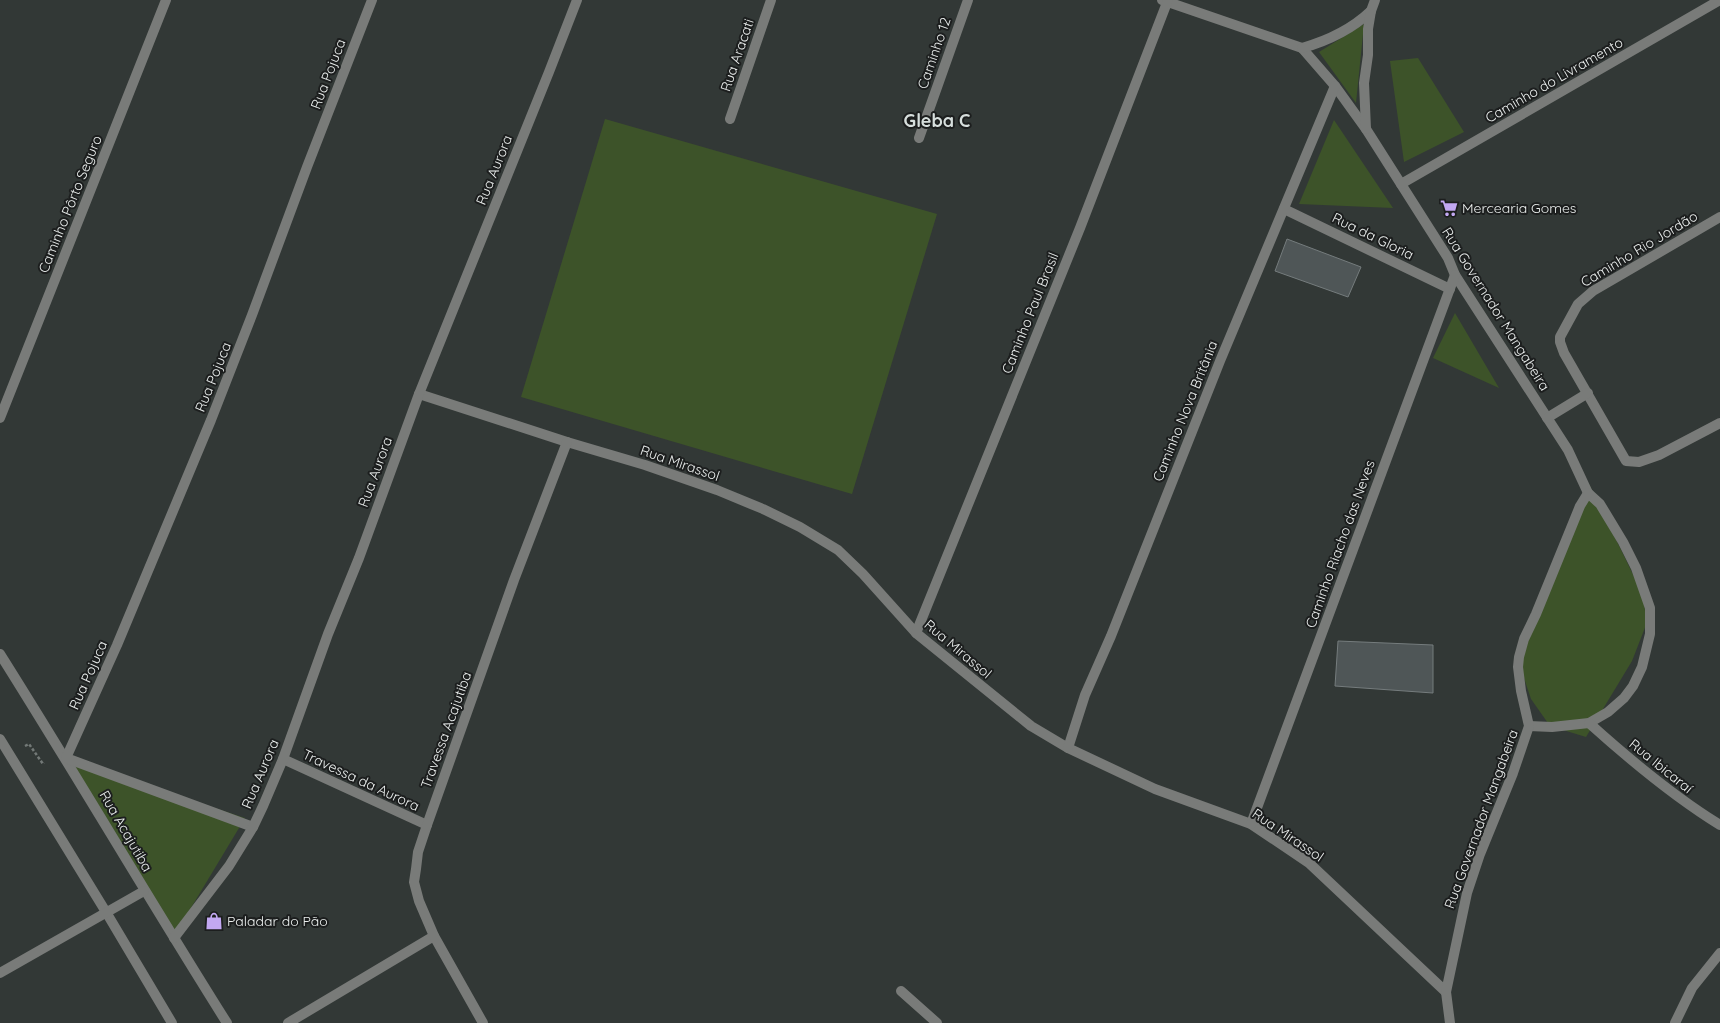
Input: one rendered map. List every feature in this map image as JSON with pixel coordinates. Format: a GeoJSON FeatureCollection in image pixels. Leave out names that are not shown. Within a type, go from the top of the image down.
{"type":"FeatureCollection","features":[{"type":"Feature","properties":{"kind":"street","name":"Caminho Pôrto Seguro"},"geometry":{"type":"LineString","coordinates":[[0,418],[166,0]]}},
{"type":"Feature","properties":{"kind":"street","name":"Rua Pojuca"},"geometry":{"type":"LineString","coordinates":[[63,754],[116,645],[211,420],[372,0]]}},
{"type":"Feature","properties":{"kind":"street","name":"Rua Aurora"},"geometry":{"type":"LineString","coordinates":[[174,938],[229,866],[253,827],[283,759],[419,394],[550,72],[577,0]]}},
{"type":"Feature","properties":{"kind":"street","name":"Rua Aracati"},"geometry":{"type":"LineString","coordinates":[[730,119],[771,0]]}},
{"type":"Feature","properties":{"kind":"street","name":"Caminho 12"},"geometry":{"type":"LineString","coordinates":[[919,138],[968,0]]}},
{"type":"Feature","properties":{"kind":"street"},"geometry":{"type":"LineString","coordinates":[[1366,129],[1364,83],[1371,11],[1375,0]]}},
{"type":"Feature","properties":{"kind":"street","name":"Caminho do Livramento"},"geometry":{"type":"LineString","coordinates":[[1401,184],[1720,0]]}},
{"type":"Feature","properties":{"kind":"street"},"geometry":{"type":"LineString","coordinates":[[1166,1],[1302,48],[1321,43],[1335,36],[1363,19],[1371,11]]}},
{"type":"Feature","properties":{"kind":"street","name":"Caminho Paul Brasil"},"geometry":{"type":"LineString","coordinates":[[916,633],[1080,228],[1166,1]]}},
{"type":"Feature","properties":{"kind":"street","name":"Rua Governador Mangabeira"},"geometry":{"type":"LineString","coordinates":[[1302,48],[1335,86],[1366,129],[1448,258],[1455,274],[1568,450],[1588,493],[1600,504],[1624,542],[1636,568],[1650,608],[1651,626],[1642,667],[1633,686],[1624,698],[1608,712],[1589,723],[1529,726]]}},
{"type":"Feature","properties":{"kind":"street","name":"Caminho Nova Britânia"},"geometry":{"type":"LineString","coordinates":[[1068,748],[1085,695],[1111,636],[1217,368],[1335,86]]}},
{"type":"Feature","properties":{"kind":"street","name":"Rua da Gloria"},"geometry":{"type":"LineString","coordinates":[[1284,209],[1450,289]]}},
{"type":"Feature","properties":{"kind":"street","name":"Caminho Rio Jordão"},"geometry":{"type":"LineString","coordinates":[[1588,393],[1564,353],[1560,342],[1560,337],[1578,304],[1593,291],[1616,276],[1720,217]]}},
{"type":"Feature","properties":{"kind":"street","name":"Caminho Riacho das Neves"},"geometry":{"type":"LineString","coordinates":[[1251,824],[1455,274]]}},
{"type":"Feature","properties":{"kind":"street"},"geometry":{"type":"LineString","coordinates":[[1547,418],[1588,393],[1626,461],[1639,462],[1659,456],[1720,423]]}},
{"type":"Feature","properties":{"kind":"street","name":"Rua Mirassol"},"geometry":{"type":"LineString","coordinates":[[419,394],[567,442],[645,465],[717,490],[763,509],[838,550],[878,590],[916,633],[1031,726],[1068,748],[1155,789],[1251,824],[1309,863],[1446,992]]}},
{"type":"Feature","properties":{"kind":"street","name":"Travessa Acajutiba"},"geometry":{"type":"LineString","coordinates":[[484,1023],[434,936],[419,901],[414,882],[418,852],[514,580],[567,442]]}},
{"type":"Feature","properties":{"kind":"street","name":"Rua Governador Mangabeira"},"geometry":{"type":"LineString","coordinates":[[1450,1023],[1446,992],[1466,893],[1513,773],[1529,726],[1521,691],[1518,667],[1519,657],[1524,639],[1536,614],[1580,506],[1588,493]]}},
{"type":"Feature","properties":{"kind":"street","name":"Rua Acajutiba"},"geometry":{"type":"LineString","coordinates":[[0,654],[63,754],[144,891],[227,1023]]}},
{"type":"Feature","properties":{"kind":"street","name":"Rua Ibicaraí"},"geometry":{"type":"LineString","coordinates":[[1589,723],[1656,780],[1695,810],[1720,825]]}},
{"type":"Feature","properties":{"kind":"street"},"geometry":{"type":"LineString","coordinates":[[0,739],[172,1023]]}},
{"type":"Feature","properties":{"kind":"street"},"geometry":{"type":"LineString","coordinates":[[63,754],[253,827]]}},
{"type":"Feature","properties":{"kind":"street","name":"Travessa da Aurora"},"geometry":{"type":"LineString","coordinates":[[283,759],[427,825]]}},
{"type":"Feature","properties":{"kind":"street"},"geometry":{"type":"LineString","coordinates":[[0,973],[144,891]]}},
{"type":"Feature","properties":{"kind":"street"},"geometry":{"type":"LineString","coordinates":[[288,1023],[434,936]]}},
{"type":"Feature","properties":{"kind":"street"},"geometry":{"type":"LineString","coordinates":[[1675,1023],[1692,988],[1720,953]]}},
{"type":"Feature","properties":{"kind":"street"},"geometry":{"type":"LineString","coordinates":[[900,990],[937,1023]]}},
{"type":"Feature","properties":{"kind":"path"},"geometry":{"type":"LineString","coordinates":[[10,754],[29,744],[43,764],[63,754]]}},
{"type":"Feature","properties":{"kind":"green space"},"geometry":{"type":"Polygon","coordinates":[[[1364,24],[1356,103],[1319,52],[1364,24]]]}},
{"type":"Feature","properties":{"kind":"green space"},"geometry":{"type":"Polygon","coordinates":[[[1418,58],[1464,132],[1404,162],[1390,61],[1418,58]]]}},
{"type":"Feature","properties":{"kind":"green space"},"geometry":{"type":"Polygon","coordinates":[[[605,119],[937,214],[852,494],[521,397],[605,119]]]}},
{"type":"Feature","properties":{"kind":"green space"},"geometry":{"type":"Polygon","coordinates":[[[1334,120],[1393,208],[1299,204],[1334,120]]]}},
{"type":"Feature","properties":{"kind":"green space"},"geometry":{"type":"Polygon","coordinates":[[[1455,313],[1499,388],[1433,358],[1455,313]]]}},
{"type":"Feature","properties":{"kind":"green space"},"geometry":{"type":"Polygon","coordinates":[[[1589,484],[1644,597],[1646,625],[1632,661],[1586,737],[1550,726],[1531,699],[1521,669],[1525,640],[1589,484]]]}},
{"type":"Feature","properties":{"kind":"green space"},"geometry":{"type":"Polygon","coordinates":[[[67,759],[245,818],[174,936],[67,759]]]}},
{"type":"Feature","properties":{"kind":"building"},"geometry":{"type":"Polygon","coordinates":[[[1287,239],[1361,267],[1348,297],[1275,271],[1287,239]]]}},
{"type":"Feature","properties":{"kind":"building"},"geometry":{"type":"Polygon","coordinates":[[[1338,641],[1433,645],[1433,693],[1335,686],[1338,641]]]}},
{"type":"Feature","properties":{"kind":"place","name":"Mercearia Gomes"},"geometry":{"type":"Point","coordinates":[1449,208]}},
{"type":"Feature","properties":{"kind":"place","name":"Paladar do Pão"},"geometry":{"type":"Point","coordinates":[214,921]}},
{"type":"Feature","properties":{"kind":"district","name":"Gleba C"},"geometry":{"type":"Point","coordinates":[937,120]}}]}
